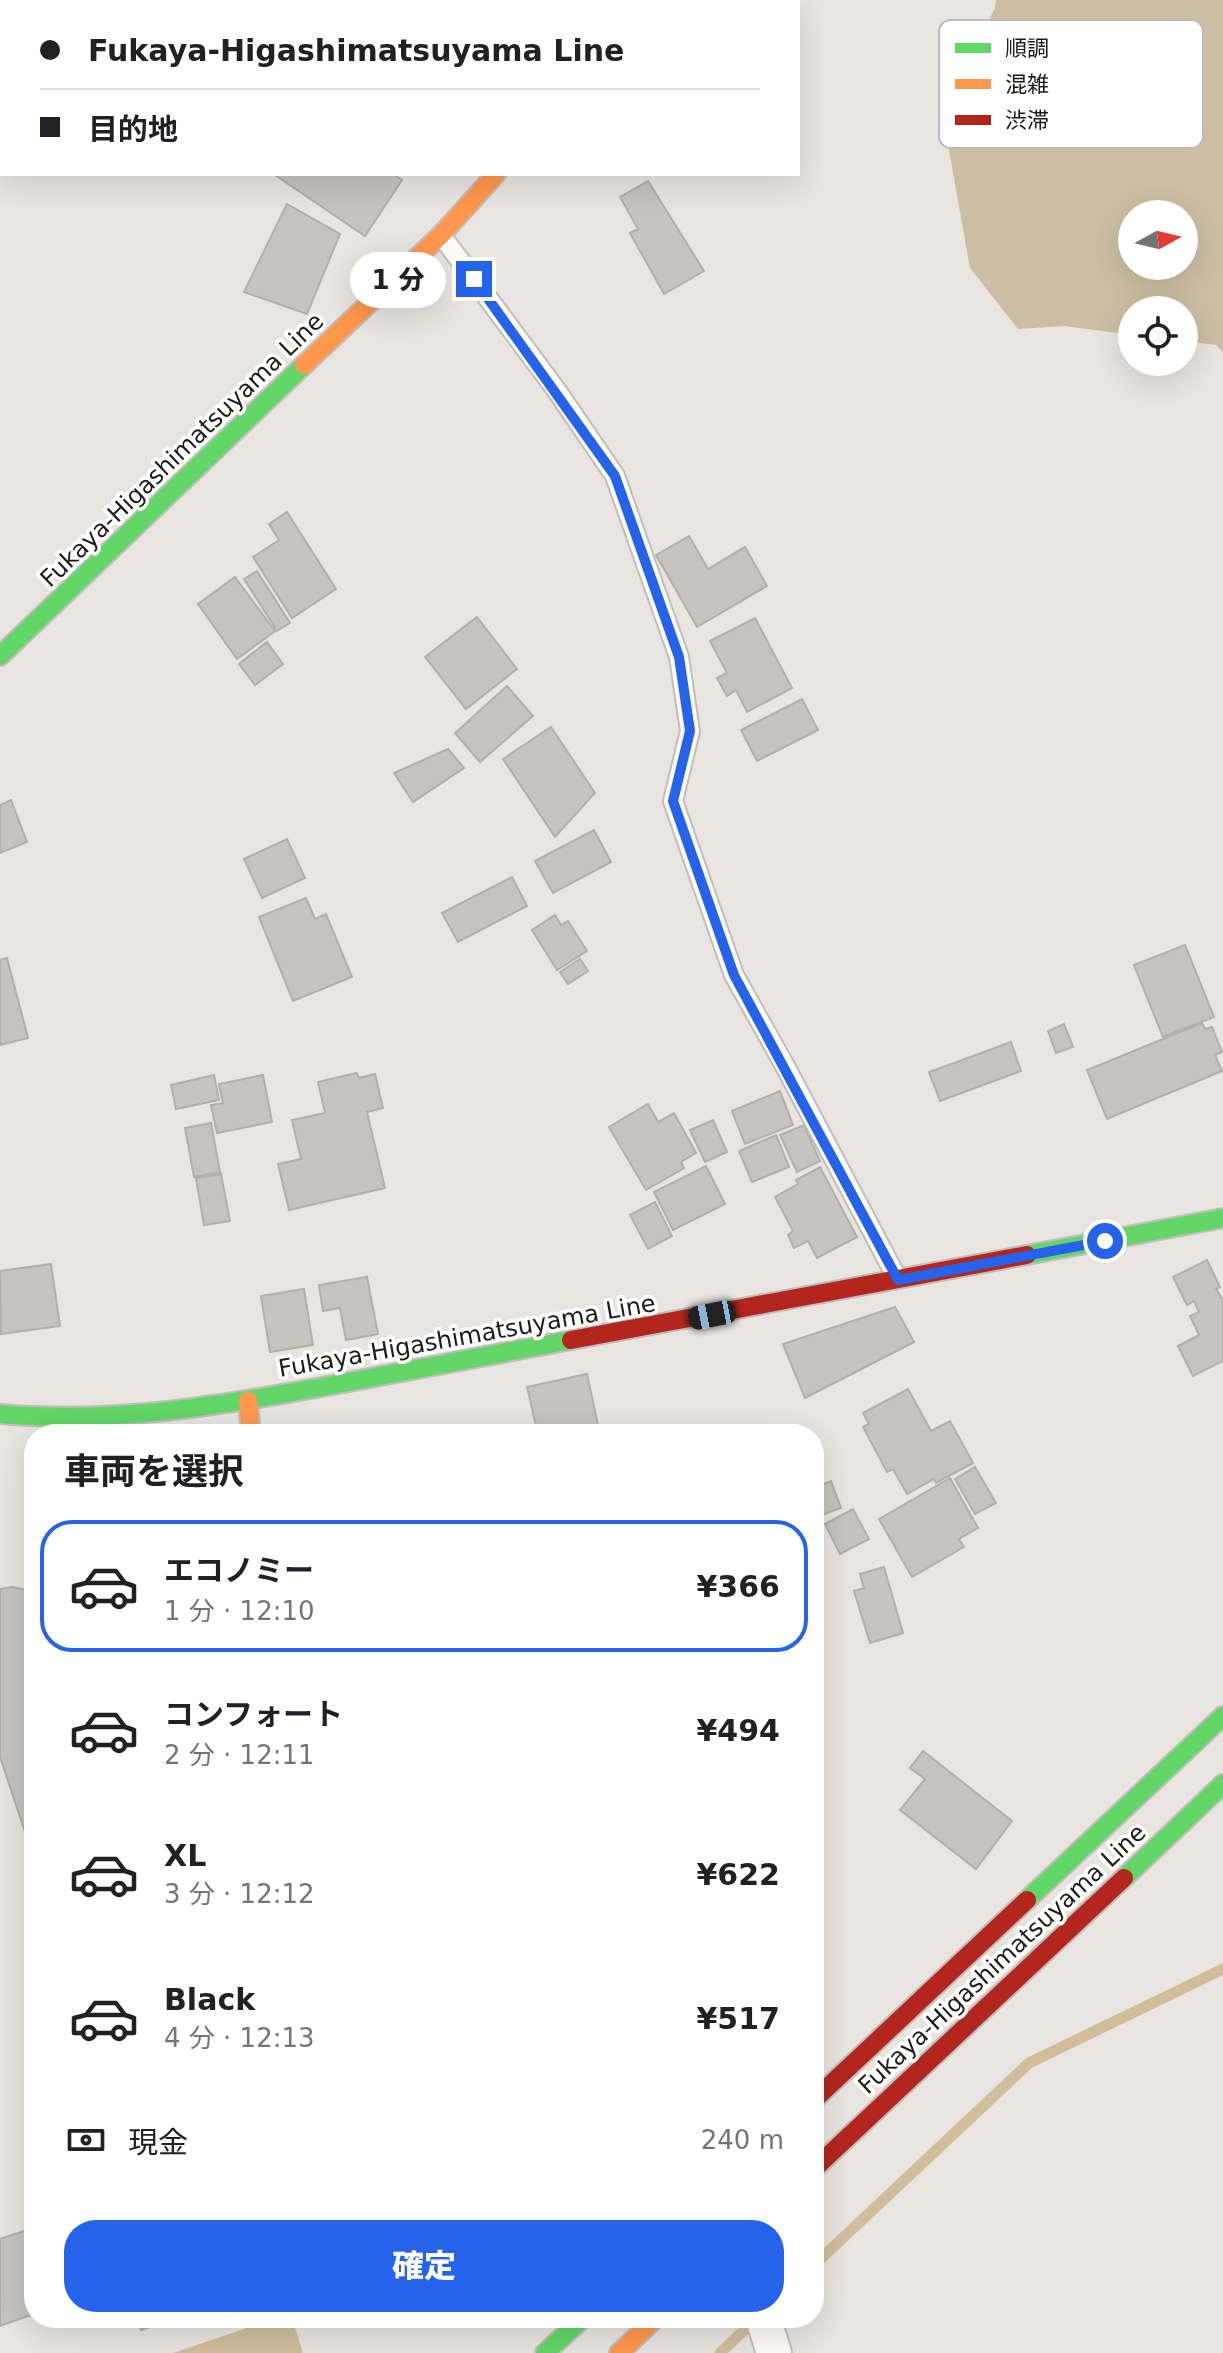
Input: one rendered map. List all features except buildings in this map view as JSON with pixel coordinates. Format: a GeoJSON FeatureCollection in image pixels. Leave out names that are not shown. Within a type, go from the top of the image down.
{"type":"FeatureCollection","features":[{"type":"Feature","properties":{"kind":"main road","name":"Fukaya-Higashimatsuyama Line"},"geometry":{"type":"LineString","coordinates":[[0,656],[441,235],[494,176]]}},
{"type":"Feature","properties":{"kind":"main road","name":"Fukaya-Higashimatsuyama Line"},"geometry":{"type":"LineString","coordinates":[[0,1414],[55,1419],[127,1417],[248,1401],[1223,1218]]}},
{"type":"Feature","properties":{"kind":"main road"},"geometry":{"type":"LineString","coordinates":[[248,1401],[250,1424]]}},
{"type":"Feature","properties":{"kind":"main road","name":"Fukaya-Higashimatsuyama Line"},"geometry":{"type":"LineString","coordinates":[[824,2091],[1223,1716]]}},
{"type":"Feature","properties":{"kind":"main road","name":"Fukaya-Higashimatsuyama Line"},"geometry":{"type":"LineString","coordinates":[[824,2160],[1223,1784]]}},
{"type":"Feature","properties":{"kind":"main road"},"geometry":{"type":"LineString","coordinates":[[545,2353],[572,2328]]}},
{"type":"Feature","properties":{"kind":"main road"},"geometry":{"type":"LineString","coordinates":[[619,2353],[645,2328]]}},
{"type":"Feature","properties":{"kind":"lane"},"geometry":{"type":"LineString","coordinates":[[441,235],[557,391],[615,476],[679,657],[690,731],[673,801],[734,975],[898,1280]]}},
{"type":"Feature","properties":{"kind":"shaded area"},"geometry":{"type":"Polygon","coordinates":[[[996,0],[1223,0],[1223,352],[1216,345],[1198,343],[1198,296],[1118,296],[1118,333],[1064,326],[1018,329],[970,268],[949,148],[1203,148],[1203,20],[989,20],[996,0]]]}},
{"type":"Feature","properties":{"kind":"shaded area"},"geometry":{"type":"Polygon","coordinates":[[[247,2328],[295,2328],[303,2353],[173,2353],[247,2328]]]}},
{"type":"Feature","properties":{"kind":"waterway"},"geometry":{"type":"LineString","coordinates":[[824,2256],[1029,2063],[1223,1969]]}},
{"type":"Feature","properties":{"kind":"waterway"},"geometry":{"type":"LineString","coordinates":[[720,2353],[746,2328]]}},
{"type":"Feature","properties":{"kind":"traffic: fast"},"geometry":{"type":"LineString","coordinates":[[0,656],[304,365]]}},
{"type":"Feature","properties":{"kind":"traffic: fast"},"geometry":{"type":"LineString","coordinates":[[1027,1255],[1223,1218]]}},
{"type":"Feature","properties":{"kind":"traffic: fast"},"geometry":{"type":"LineString","coordinates":[[0,1414],[85,1416],[170,1411],[296,1392],[571,1340]]}},
{"type":"Feature","properties":{"kind":"traffic: fast"},"geometry":{"type":"LineString","coordinates":[[1027,1900],[1223,1716]]}},
{"type":"Feature","properties":{"kind":"traffic: fast"},"geometry":{"type":"LineString","coordinates":[[1124,1878],[1223,1784]]}},
{"type":"Feature","properties":{"kind":"traffic: fast"},"geometry":{"type":"LineString","coordinates":[[545,2353],[572,2328]]}},
{"type":"Feature","properties":{"kind":"traffic: slow"},"geometry":{"type":"LineString","coordinates":[[304,365],[441,235],[494,176]]}},
{"type":"Feature","properties":{"kind":"traffic: slow"},"geometry":{"type":"LineString","coordinates":[[248,1401],[250,1424]]}},
{"type":"Feature","properties":{"kind":"traffic: slow"},"geometry":{"type":"LineString","coordinates":[[619,2353],[645,2328]]}},
{"type":"Feature","properties":{"kind":"traffic: jam"},"geometry":{"type":"LineString","coordinates":[[571,1340],[1027,1255]]}},
{"type":"Feature","properties":{"kind":"traffic: jam"},"geometry":{"type":"LineString","coordinates":[[824,2160],[1124,1878]]}},
{"type":"Feature","properties":{"kind":"traffic: jam"},"geometry":{"type":"LineString","coordinates":[[824,2091],[1027,1900]]}},
{"type":"Feature","properties":{"kind":"route"},"geometry":{"type":"LineString","coordinates":[[474,279],[615,476],[679,657],[690,731],[673,801],[734,975],[898,1280],[1105,1241]]}}]}
